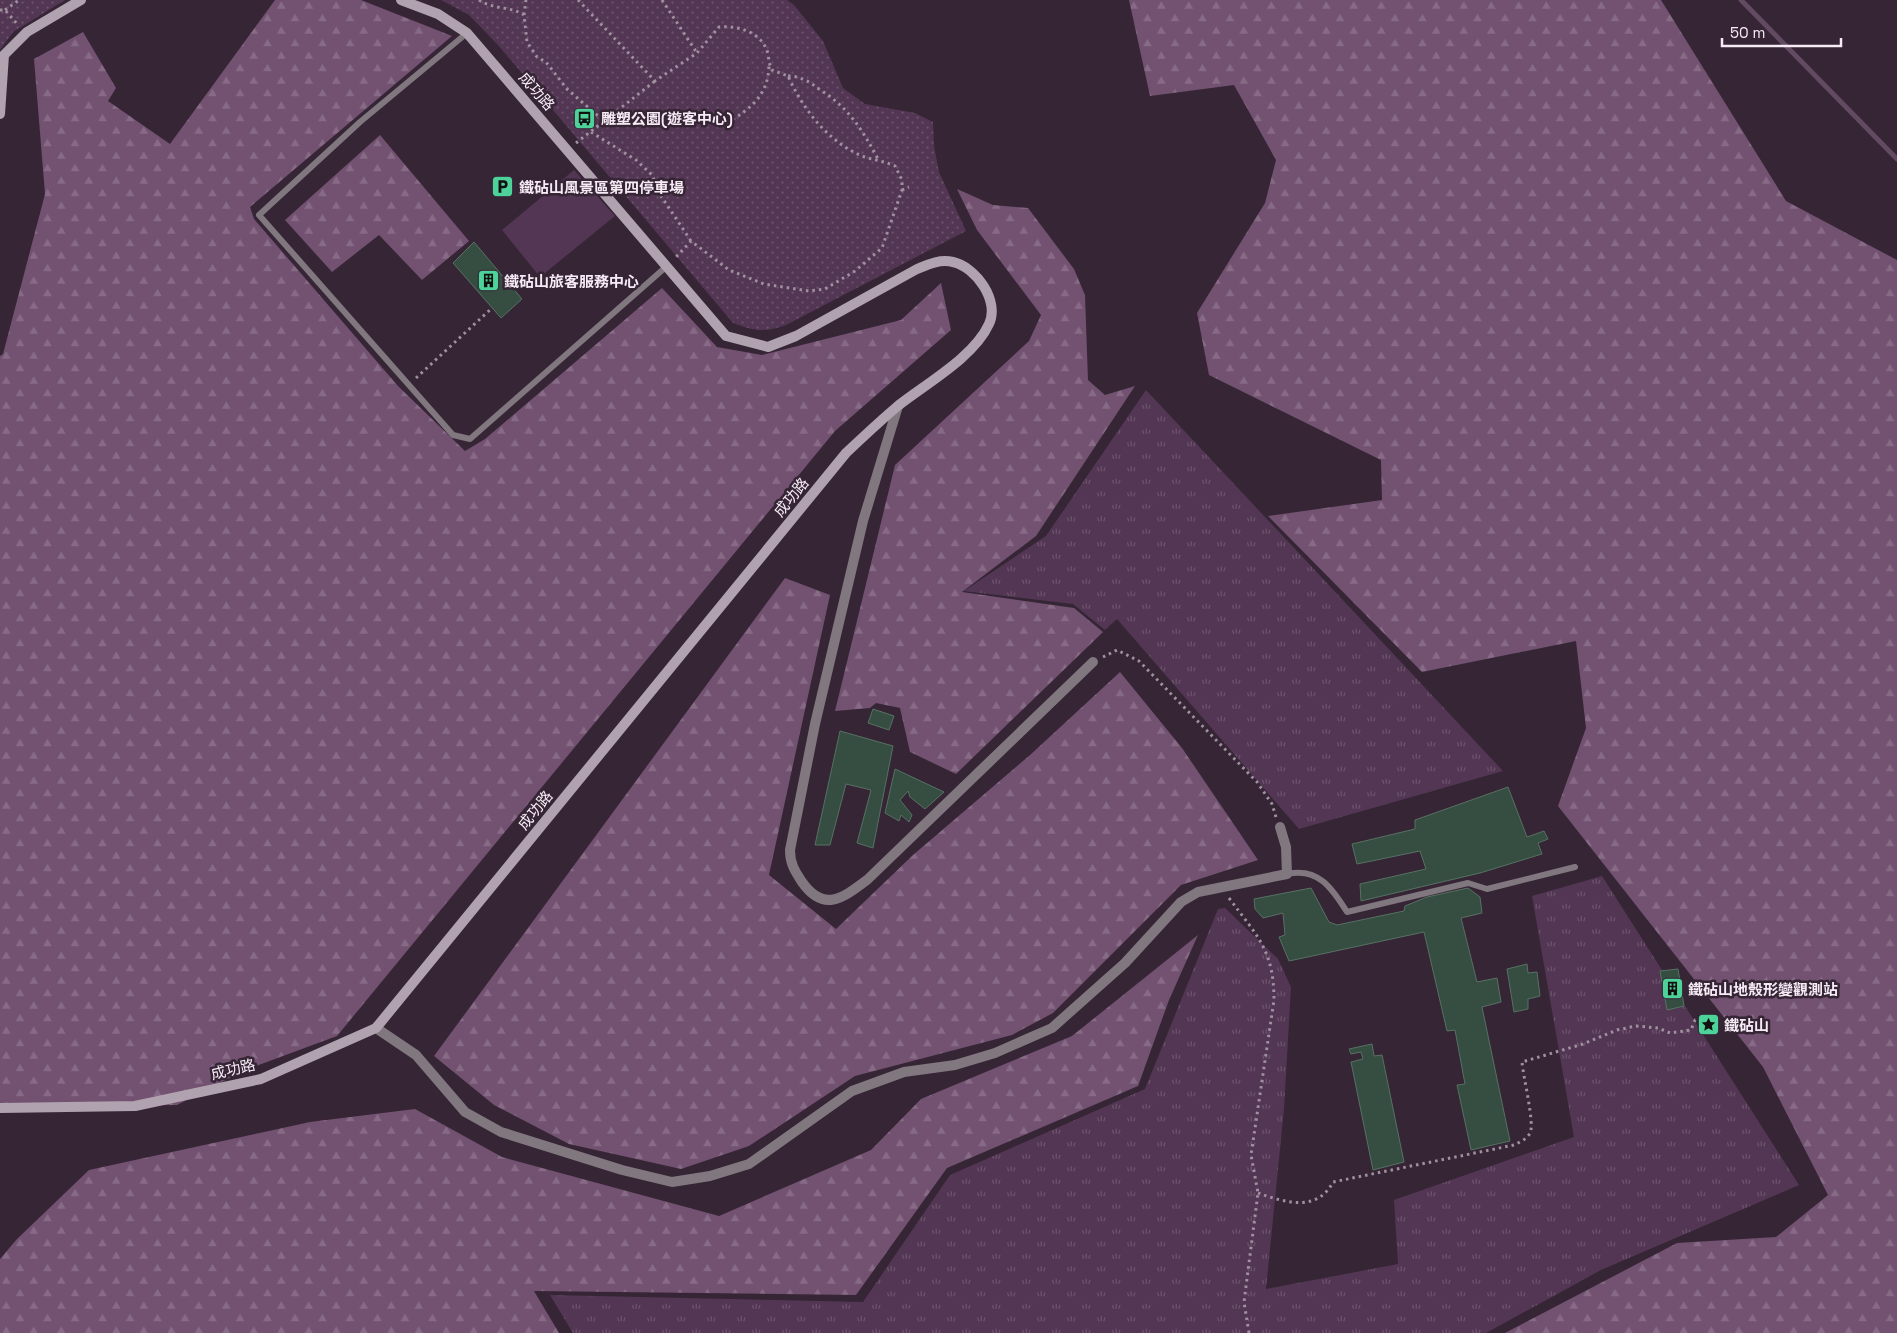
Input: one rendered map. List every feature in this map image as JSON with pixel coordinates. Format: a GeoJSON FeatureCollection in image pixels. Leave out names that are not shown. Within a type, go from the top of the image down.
{"type":"FeatureCollection","features":[{"type":"Feature","properties":{"kind":"street"},"geometry":{"type":"LineString","coordinates":[[0,114],[4,55],[25,35],[81,0]]}},
{"type":"Feature","properties":{"kind":"street","name":"成功路"},"geometry":{"type":"LineString","coordinates":[[0,1108],[135,1106],[261,1079],[376,1028],[846,453],[898,406],[970,351],[990,324],[992,314],[989,296],[975,274],[963,265],[938,261],[917,269],[796,336],[768,347],[726,336],[467,33],[438,14],[401,0]]}},
{"type":"Feature","properties":{"kind":"street"},"geometry":{"type":"LineString","coordinates":[[898,406],[862,521],[815,724],[790,850],[790,862],[810,893],[828,901],[844,898],[867,880],[1092,662]]}},
{"type":"Feature","properties":{"kind":"street"},"geometry":{"type":"LineString","coordinates":[[376,1028],[416,1055],[465,1112],[500,1132],[622,1170],[672,1182],[710,1176],[749,1164],[852,1091],[904,1072],[963,1063],[995,1053],[1052,1028],[1125,963],[1181,902],[1198,892],[1287,874],[1286,847],[1280,827]]}},
{"type":"Feature","properties":{"kind":"lane"},"geometry":{"type":"LineString","coordinates":[[467,33],[360,122],[259,215],[452,435],[470,439],[667,266]]}},
{"type":"Feature","properties":{"kind":"lane"},"geometry":{"type":"LineString","coordinates":[[1287,874],[1298,871],[1318,876],[1338,897],[1348,912],[1468,883],[1487,889],[1575,867]]}},
{"type":"Feature","properties":{"kind":"path"},"geometry":{"type":"LineString","coordinates":[[19,0],[2,10],[25,35]]}},
{"type":"Feature","properties":{"kind":"path"},"geometry":{"type":"LineString","coordinates":[[479,0],[494,8],[517,10],[524,15]]}},
{"type":"Feature","properties":{"kind":"path"},"geometry":{"type":"LineString","coordinates":[[526,0],[524,15],[527,42],[536,57],[546,62],[567,89],[605,122]]}},
{"type":"Feature","properties":{"kind":"path"},"geometry":{"type":"LineString","coordinates":[[578,0],[655,82]]}},
{"type":"Feature","properties":{"kind":"path"},"geometry":{"type":"LineString","coordinates":[[662,0],[697,53]]}},
{"type":"Feature","properties":{"kind":"path"},"geometry":{"type":"LineString","coordinates":[[568,149],[655,82],[697,53],[720,27],[729,26],[742,28],[759,40],[768,55],[769,63],[766,86],[759,99],[750,109],[727,123]]}},
{"type":"Feature","properties":{"kind":"path"},"geometry":{"type":"LineString","coordinates":[[769,63],[772,70],[788,76],[801,78],[838,100],[861,127],[878,159]]}},
{"type":"Feature","properties":{"kind":"path"},"geometry":{"type":"LineString","coordinates":[[591,132],[636,160],[653,176],[661,198],[691,241],[729,270],[764,284],[808,291],[825,289],[855,272],[882,248],[902,190],[902,180],[895,166],[878,159],[862,156],[832,136],[807,111],[788,76]]}},
{"type":"Feature","properties":{"kind":"path"},"geometry":{"type":"LineString","coordinates":[[902,190],[909,187]]}},
{"type":"Feature","properties":{"kind":"path"},"geometry":{"type":"LineString","coordinates":[[667,266],[691,241]]}},
{"type":"Feature","properties":{"kind":"path"},"geometry":{"type":"LineString","coordinates":[[408,385],[492,308]]}},
{"type":"Feature","properties":{"kind":"path"},"geometry":{"type":"LineString","coordinates":[[1092,662],[1117,650],[1139,661],[1257,782],[1272,804],[1280,827]]}},
{"type":"Feature","properties":{"kind":"path"},"geometry":{"type":"LineString","coordinates":[[1221,887],[1265,948],[1274,976],[1274,1000],[1251,1155],[1258,1193],[1244,1302],[1249,1333]]}},
{"type":"Feature","properties":{"kind":"path"},"geometry":{"type":"LineString","coordinates":[[1258,1193],[1278,1200],[1306,1204],[1328,1191],[1333,1182],[1514,1145],[1524,1140],[1531,1132],[1531,1118],[1522,1062],[1583,1044],[1617,1030],[1636,1026],[1658,1028],[1670,1033],[1691,1030],[1695,1020],[1717,1016]]}},
{"type":"Feature","properties":{"kind":"green space"},"geometry":{"type":"Polygon","coordinates":[[[0,0],[65,0],[13,32],[0,50],[0,0]]]}},
{"type":"Feature","properties":{"kind":"green space"},"geometry":{"type":"Polygon","coordinates":[[[275,0],[361,0],[452,36],[250,207],[254,219],[398,386],[465,451],[485,439],[662,288],[717,347],[762,355],[901,320],[941,283],[951,330],[835,431],[337,1036],[245,1070],[177,1105],[0,1107],[0,356],[3,354],[45,194],[34,59],[83,32],[116,88],[108,101],[170,144],[275,0]]]}},
{"type":"Feature","properties":{"kind":"green space"},"geometry":{"type":"Polygon","coordinates":[[[441,0],[787,0],[794,5],[823,41],[843,88],[865,104],[915,113],[933,122],[934,146],[939,172],[966,231],[786,325],[760,330],[733,323],[498,45],[469,15],[441,0]]]}},
{"type":"Feature","properties":{"kind":"green space"},"geometry":{"type":"Polygon","coordinates":[[[1129,0],[1661,0],[1786,201],[1897,260],[1897,1333],[1505,1333],[1677,1243],[1776,1237],[1828,1195],[1763,1067],[1558,806],[1586,728],[1576,641],[1422,672],[1268,516],[1382,500],[1381,460],[1209,375],[1197,313],[1265,203],[1276,160],[1234,85],[1150,96],[1129,0]]]}},
{"type":"Feature","properties":{"kind":"green space"},"geometry":{"type":"Polygon","coordinates":[[[380,135],[469,241],[422,280],[379,235],[332,272],[285,220],[380,135]]]}},
{"type":"Feature","properties":{"kind":"green space"},"geometry":{"type":"Polygon","coordinates":[[[574,170],[615,216],[540,277],[502,230],[574,170]]]}},
{"type":"Feature","properties":{"kind":"green space"},"geometry":{"type":"Polygon","coordinates":[[[957,189],[993,205],[1028,208],[1074,269],[1085,295],[1088,380],[1105,395],[1135,386],[1036,536],[962,592],[1074,608],[1103,632],[956,774],[910,752],[900,708],[876,703],[870,708],[835,711],[895,465],[1029,341],[1041,315],[977,230],[957,189]]]}},
{"type":"Feature","properties":{"kind":"green space"},"geometry":{"type":"Polygon","coordinates":[[[1146,390],[1503,771],[1299,829],[1117,619],[1105,630],[1073,604],[964,591],[1046,536],[1146,390]]]}},
{"type":"Feature","properties":{"kind":"green space"},"geometry":{"type":"Polygon","coordinates":[[[785,578],[830,595],[769,875],[836,929],[913,855],[1030,755],[1120,672],[1182,748],[1258,860],[1181,885],[1053,1013],[1012,1035],[855,1076],[749,1146],[681,1169],[569,1144],[494,1105],[434,1056],[785,578]]]}},
{"type":"Feature","properties":{"kind":"green space"},"geometry":{"type":"Polygon","coordinates":[[[1602,876],[1799,1185],[1601,1270],[1486,1333],[573,1333],[550,1295],[863,1302],[950,1175],[1145,1089],[1218,909],[1225,908],[1278,959],[1291,987],[1284,1109],[1266,1289],[1398,1264],[1394,1200],[1574,1137],[1532,896],[1602,876]]]}},
{"type":"Feature","properties":{"kind":"green space"},"geometry":{"type":"Polygon","coordinates":[[[1198,935],[1169,1000],[1138,1086],[947,1168],[856,1295],[534,1291],[559,1333],[0,1333],[0,1259],[17,1239],[89,1170],[310,1122],[415,1109],[502,1157],[719,1216],[871,1150],[921,1099],[1072,1036],[1198,935]]]}},
{"type":"Feature","properties":{"kind":"building","name":"鐵砧山旅客服務中心"},"geometry":{"type":"Polygon","coordinates":[[[474,242],[522,299],[501,318],[453,263],[474,242]]]}},
{"type":"Feature","properties":{"kind":"building"},"geometry":{"type":"Polygon","coordinates":[[[873,709],[894,716],[889,730],[868,723],[873,709]]]}},
{"type":"Feature","properties":{"kind":"building"},"geometry":{"type":"Polygon","coordinates":[[[840,731],[893,746],[873,848],[857,843],[871,790],[846,784],[830,845],[815,845],[840,731]]]}},
{"type":"Feature","properties":{"kind":"building"},"geometry":{"type":"Polygon","coordinates":[[[895,769],[944,792],[925,809],[910,797],[908,791],[900,800],[912,815],[909,822],[901,815],[899,821],[885,813],[895,769]]]}},
{"type":"Feature","properties":{"kind":"building"},"geometry":{"type":"Polygon","coordinates":[[[1508,787],[1527,837],[1544,831],[1548,839],[1538,843],[1542,854],[1480,873],[1361,901],[1360,884],[1426,869],[1420,851],[1357,864],[1352,844],[1415,829],[1415,820],[1508,787]]]}},
{"type":"Feature","properties":{"kind":"building"},"geometry":{"type":"Polygon","coordinates":[[[1311,888],[1329,922],[1337,925],[1404,911],[1405,906],[1427,897],[1468,888],[1480,897],[1482,913],[1461,918],[1477,982],[1497,978],[1501,1002],[1482,1007],[1510,1141],[1471,1150],[1457,1085],[1465,1084],[1455,1030],[1447,1031],[1424,932],[1289,961],[1279,937],[1285,935],[1283,913],[1263,918],[1255,909],[1254,899],[1311,888]]]}},
{"type":"Feature","properties":{"kind":"building"},"geometry":{"type":"Polygon","coordinates":[[[1527,964],[1528,973],[1537,972],[1540,996],[1528,999],[1528,1009],[1514,1012],[1507,969],[1527,964]]]}},
{"type":"Feature","properties":{"kind":"building","name":"鐵砧山地殼形變觀測站"},"geometry":{"type":"Polygon","coordinates":[[[1678,969],[1684,1006],[1667,1010],[1660,971],[1678,969]]]}},
{"type":"Feature","properties":{"kind":"building"},"geometry":{"type":"Polygon","coordinates":[[[1372,1044],[1374,1056],[1382,1055],[1404,1162],[1373,1170],[1351,1062],[1363,1059],[1361,1052],[1351,1054],[1349,1049],[1372,1044]]]}},
{"type":"Feature","properties":{"kind":"waterway"},"geometry":{"type":"LineString","coordinates":[[1741,0],[1897,159]]}},
{"type":"Feature","properties":{"kind":"place","name":"雕塑公園(遊客中心)"},"geometry":{"type":"Point","coordinates":[585,118]}},
{"type":"Feature","properties":{"kind":"place","name":"鐵砧山風景區第四停車場"},"geometry":{"type":"Point","coordinates":[503,187]}},
{"type":"Feature","properties":{"kind":"place","name":"鐵砧山旅客服務中心"},"geometry":{"type":"Point","coordinates":[488,281]}},
{"type":"Feature","properties":{"kind":"place","name":"鐵砧山地殼形變觀測站"},"geometry":{"type":"Point","coordinates":[1672,989]}},
{"type":"Feature","properties":{"kind":"place","name":"鐵砧山"},"geometry":{"type":"Point","coordinates":[1708,1025]}}]}
